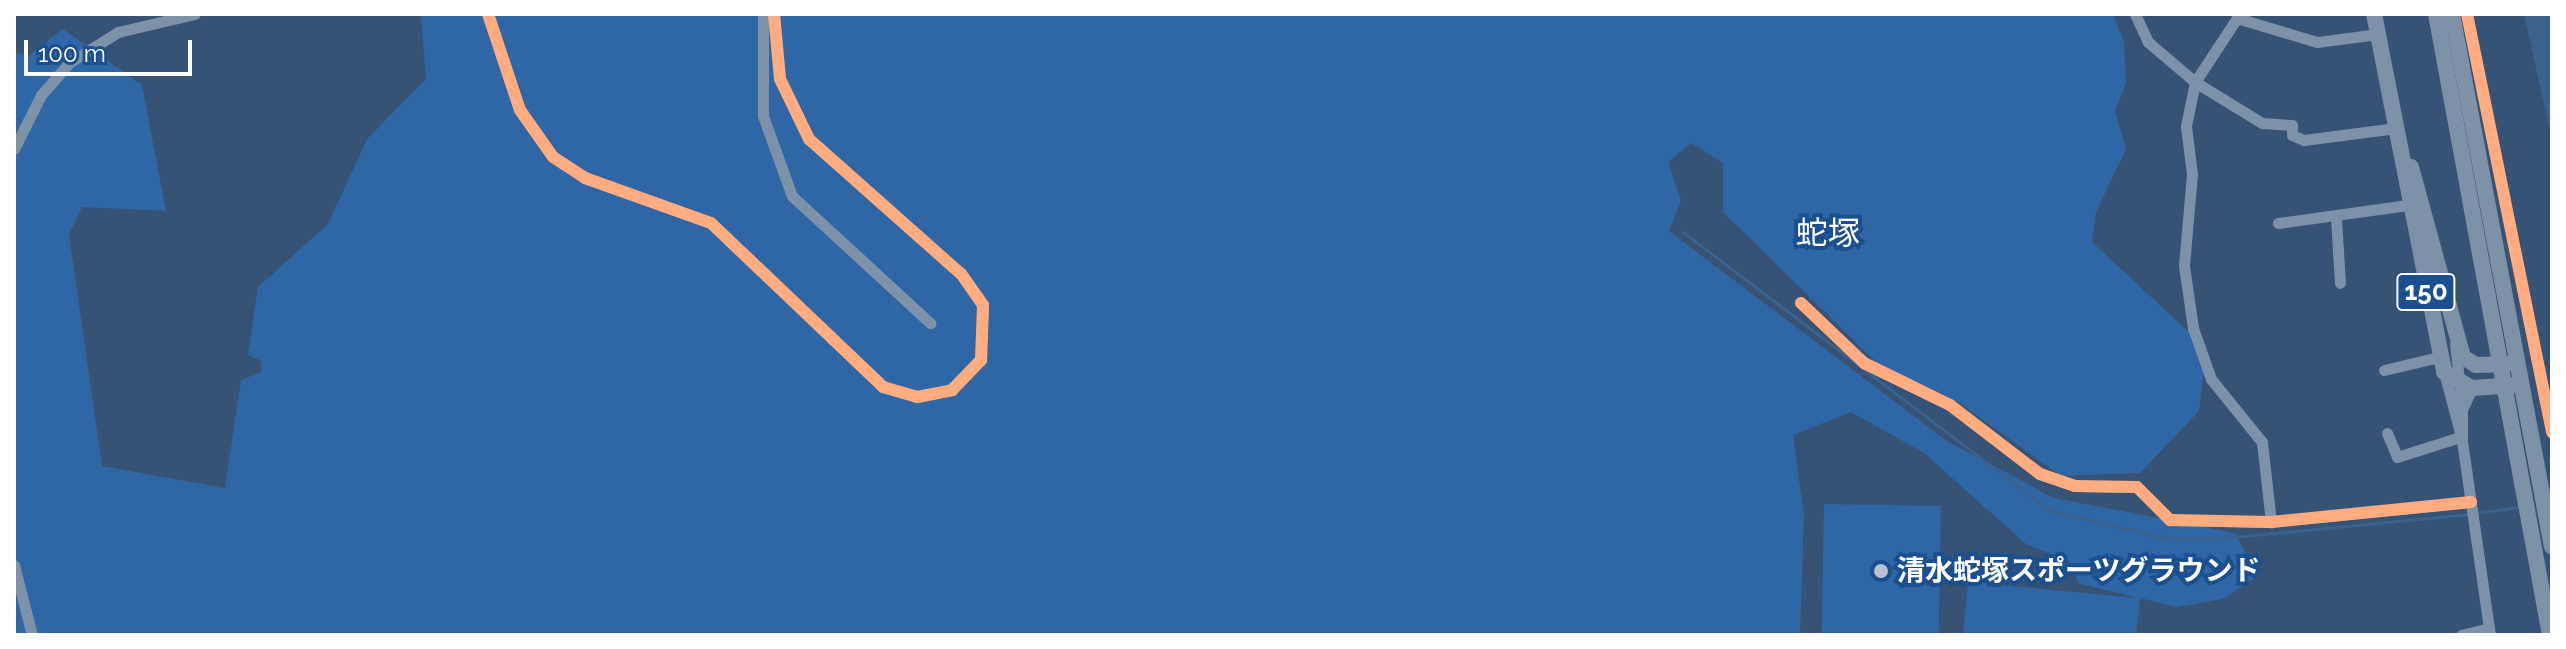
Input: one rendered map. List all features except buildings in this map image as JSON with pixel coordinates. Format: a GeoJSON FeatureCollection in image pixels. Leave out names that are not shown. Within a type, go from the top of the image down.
{"type":"FeatureCollection","features":[{"type":"Feature","properties":{"kind":"highway","name":"150"},"geometry":{"type":"LineString","coordinates":[[2374,14],[2408,205],[2442,365]]}},
{"type":"Feature","properties":{"kind":"highway","name":"150"},"geometry":{"type":"LineString","coordinates":[[2436,14],[2500,365],[2535,493]]}},
{"type":"Feature","properties":{"kind":"highway","name":"150"},"geometry":{"type":"LineString","coordinates":[[2452,14],[2524,383],[2550,635]]}},
{"type":"Feature","properties":{"kind":"highway","name":"150"},"geometry":{"type":"LineString","coordinates":[[2397,146],[2410,164],[2463,357],[2500,365],[2520,363]]}},
{"type":"Feature","properties":{"kind":"highway"},"geometry":{"type":"LineString","coordinates":[[2431,315],[2435,292],[2445,287]]}},
{"type":"Feature","properties":{"kind":"highway"},"geometry":{"type":"LineString","coordinates":[[2442,365],[2465,386],[2506,387],[2524,383]]}},
{"type":"Feature","properties":{"kind":"highway","name":"150"},"geometry":{"type":"LineString","coordinates":[[2538,514],[2552,547]]}},
{"type":"Feature","properties":{"kind":"street"},"geometry":{"type":"LineString","coordinates":[[14,149],[41,95],[70,62],[118,32],[195,14]]}},
{"type":"Feature","properties":{"kind":"street"},"geometry":{"type":"LineString","coordinates":[[488,14],[520,110],[553,157],[585,178],[686,209],[722,230],[883,387],[917,397],[952,390],[981,360],[983,305],[961,274],[809,139],[780,79],[774,14]]}},
{"type":"Feature","properties":{"kind":"street"},"geometry":{"type":"LineString","coordinates":[[763,14],[763,116],[792,196],[930,323]]}},
{"type":"Feature","properties":{"kind":"street"},"geometry":{"type":"LineString","coordinates":[[2135,14],[2148,42],[2195,82],[2262,123],[2292,125],[2292,135],[2304,140],[2396,128]]}},
{"type":"Feature","properties":{"kind":"street"},"geometry":{"type":"LineString","coordinates":[[2271,522],[2262,442],[2211,379],[2193,328],[2184,266],[2192,174],[2186,126],[2195,82],[2237,18],[2317,42],[2378,34]]}},
{"type":"Feature","properties":{"kind":"street"},"geometry":{"type":"LineString","coordinates":[[2278,223],[2336,218],[2408,205]]}},
{"type":"Feature","properties":{"kind":"street"},"geometry":{"type":"LineString","coordinates":[[2336,218],[2340,283]]}},
{"type":"Feature","properties":{"kind":"street"},"geometry":{"type":"LineString","coordinates":[[1801,303],[1864,363],[1950,405],[2056,481],[2137,487],[2170,520],[2271,522],[2471,502]]}},
{"type":"Feature","properties":{"kind":"street"},"geometry":{"type":"LineString","coordinates":[[2456,335],[2465,386],[2461,439]]}},
{"type":"Feature","properties":{"kind":"street"},"geometry":{"type":"LineString","coordinates":[[2384,370],[2442,365],[2461,439],[2490,631],[2461,635]]}},
{"type":"Feature","properties":{"kind":"street"},"geometry":{"type":"LineString","coordinates":[[2387,433],[2397,457],[2461,439]]}},
{"type":"Feature","properties":{"kind":"street"},"geometry":{"type":"LineString","coordinates":[[14,565],[32,635]]}},
{"type":"Feature","properties":{"kind":"shaded area"},"geometry":{"type":"Polygon","coordinates":[[[421,14],[2113,14],[2124,42],[2126,83],[2115,111],[2126,149],[2096,212],[2092,242],[2192,335],[2204,370],[2199,411],[2140,473],[2061,476],[1958,402],[1880,366],[1723,212],[1723,163],[1691,143],[1668,162],[1681,201],[1669,231],[1947,441],[2054,498],[2235,533],[2258,576],[2223,599],[2177,607],[2140,598],[2136,635],[1963,635],[1968,582],[2138,598],[2078,583],[2071,562],[2026,544],[1924,453],[1851,412],[1793,435],[1804,515],[1800,635],[14,635],[14,52],[29,55],[63,29],[142,85],[166,211],[82,207],[69,234],[102,466],[225,488],[241,380],[261,372],[262,361],[248,355],[258,287],[328,224],[367,139],[426,79],[421,14]]]}},
{"type":"Feature","properties":{"kind":"shaded area"},"geometry":{"type":"Polygon","coordinates":[[[2524,14],[2552,14],[2552,140],[2524,14]]]}},
{"type":"Feature","properties":{"kind":"shaded area","name":"清水蛇塚スポーツグラウンド"},"geometry":{"type":"Polygon","coordinates":[[[1824,504],[1941,506],[1939,635],[1822,635],[1824,504]]]}},
{"type":"Feature","properties":{"kind":"waterway"},"geometry":{"type":"LineString","coordinates":[[1683,232],[2051,511],[2166,538],[2214,539],[2467,514]]}},
{"type":"Feature","properties":{"kind":"waterway"},"geometry":{"type":"LineString","coordinates":[[2475,513],[2519,507]]}},
{"type":"Feature","properties":{"kind":"cycle path"},"geometry":{"type":"LineString","coordinates":[[488,14],[520,110],[553,157],[585,178],[711,223],[883,387],[917,397],[952,390],[981,360],[983,305],[961,274],[809,139],[780,79],[774,14]]}},
{"type":"Feature","properties":{"kind":"cycle path"},"geometry":{"type":"LineString","coordinates":[[2467,14],[2552,432]]}},
{"type":"Feature","properties":{"kind":"cycle path"},"geometry":{"type":"LineString","coordinates":[[1801,303],[1864,363],[1950,405],[2040,474],[2075,486],[2137,487],[2170,520],[2271,522],[2471,502]]}},
{"type":"Feature","properties":{"kind":"place","name":"清水蛇塚スポーツグラウンド"},"geometry":{"type":"Point","coordinates":[1881,571]}},
{"type":"Feature","properties":{"kind":"district","name":"蛇塚"},"geometry":{"type":"Point","coordinates":[1828,233]}}]}
